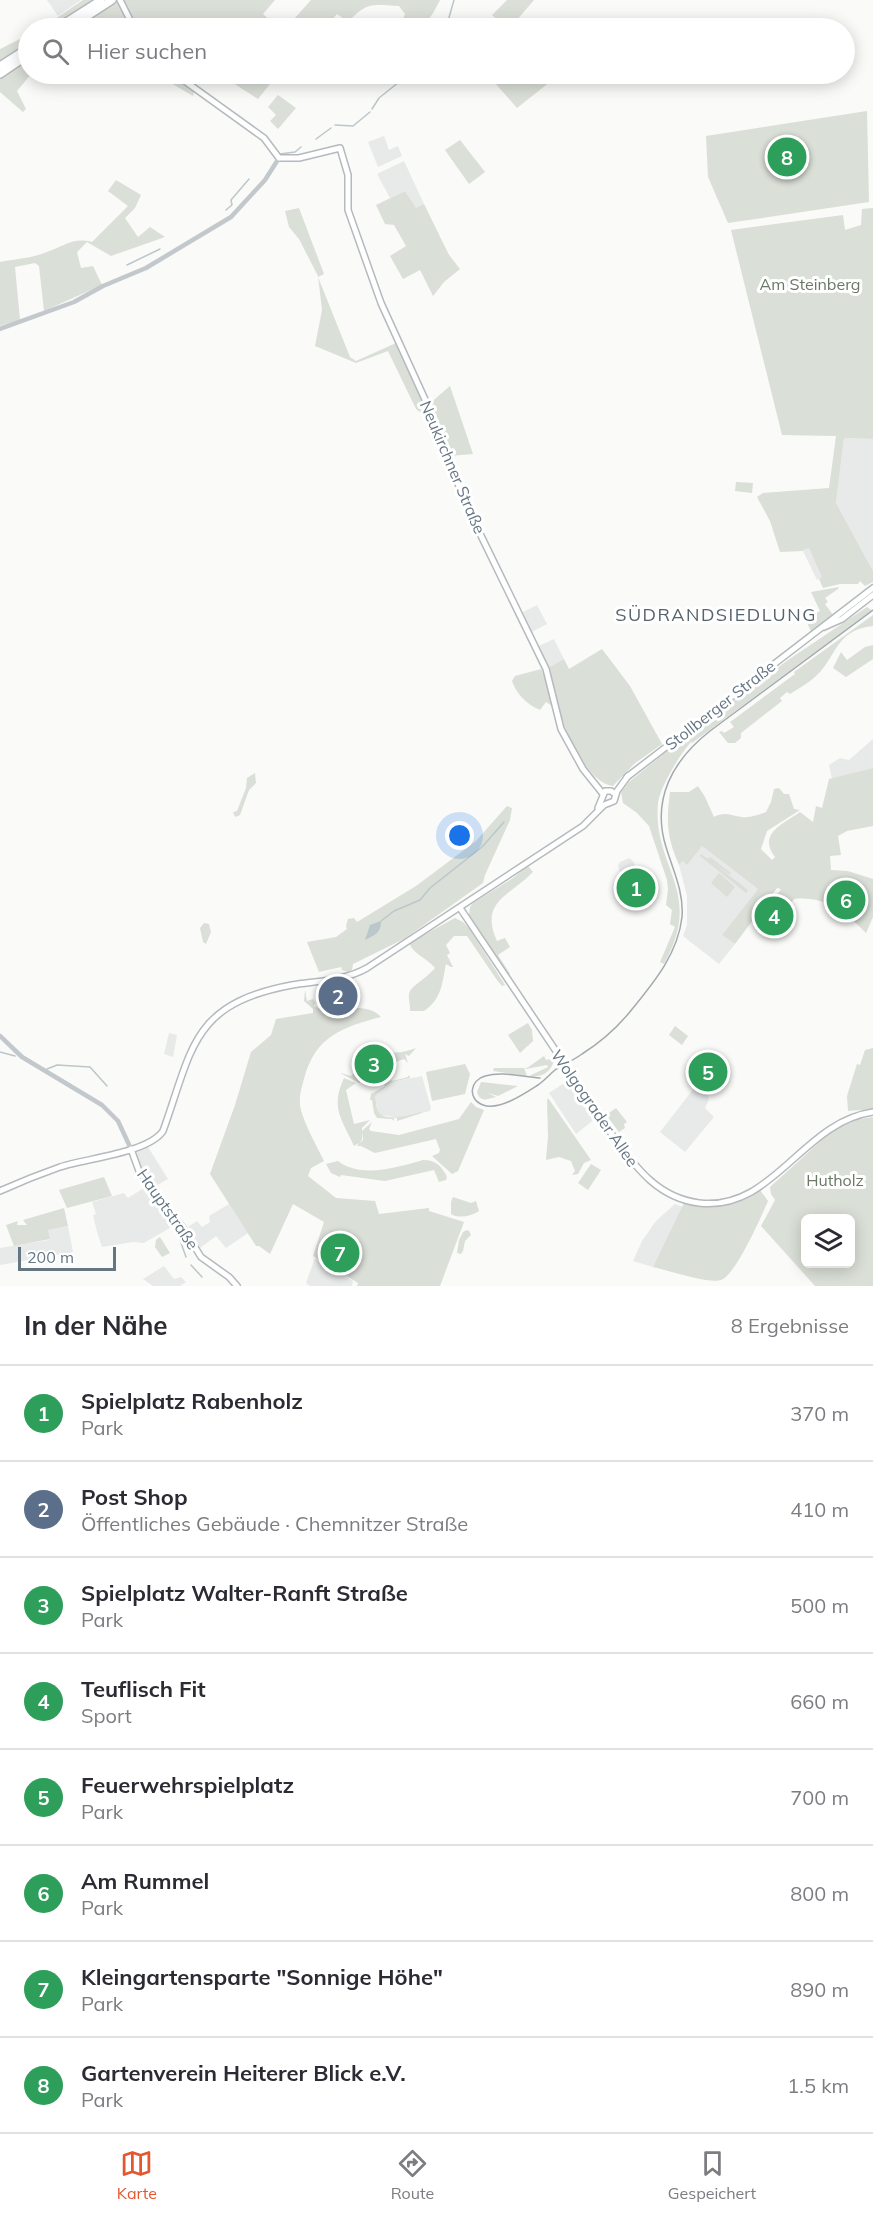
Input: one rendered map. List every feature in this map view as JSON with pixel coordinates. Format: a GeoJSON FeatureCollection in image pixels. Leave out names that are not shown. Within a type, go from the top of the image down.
{"type":"FeatureCollection","features":[{"type":"Feature","properties":{"kind":"highway"},"geometry":{"type":"LineString","coordinates":[[73,18],[101,0]]}},
{"type":"Feature","properties":{"kind":"highway"},"geometry":{"type":"LineString","coordinates":[[84,18],[111,0]]}},
{"type":"Feature","properties":{"kind":"highway"},"geometry":{"type":"LineString","coordinates":[[1,71],[18,57]]}},
{"type":"Feature","properties":{"kind":"highway"},"geometry":{"type":"LineString","coordinates":[[1,71],[18,61]]}},
{"type":"Feature","properties":{"kind":"main road"},"geometry":{"type":"LineString","coordinates":[[120,0],[129,18]]}},
{"type":"Feature","properties":{"kind":"main road"},"geometry":{"type":"LineString","coordinates":[[189,84],[264,138],[279,158]]}},
{"type":"Feature","properties":{"kind":"main road","name":"Neukirchner Straße"},"geometry":{"type":"LineString","coordinates":[[279,158],[300,158],[340,148],[348,175],[348,210],[381,303],[428,406],[467,507],[546,669],[561,729],[589,777],[608,795]]}},
{"type":"Feature","properties":{"kind":"main road","name":"Stollberger Straße"},"geometry":{"type":"LineString","coordinates":[[131,1149],[158,1138],[163,1131],[181,1072],[189,1055],[201,1033],[221,1012],[237,1001],[263,992],[357,974],[460,908],[573,834],[595,815],[608,795],[628,777],[812,634],[872,594]]}},
{"type":"Feature","properties":{"kind":"main road","name":"Wolgograder Allee"},"geometry":{"type":"LineString","coordinates":[[460,908],[636,1168],[648,1180],[671,1195],[692,1202],[708,1204],[724,1203],[742,1197],[760,1187],[826,1131],[853,1116],[873,1112]]}},
{"type":"Feature","properties":{"kind":"main road"},"geometry":{"type":"LineString","coordinates":[[0,1191],[61,1166],[131,1149]]}},
{"type":"Feature","properties":{"kind":"main road","name":"Hauptstraße"},"geometry":{"type":"LineString","coordinates":[[131,1149],[139,1171],[183,1228],[201,1257],[229,1277],[237,1286]]}},
{"type":"Feature","properties":{"kind":"street"},"geometry":{"type":"LineString","coordinates":[[0,329],[74,302],[146,268],[231,217],[266,180],[279,158]]}},
{"type":"Feature","properties":{"kind":"street","name":"Hauptstraße"},"geometry":{"type":"LineString","coordinates":[[0,1036],[22,1057],[102,1105],[118,1121],[131,1149]]}},
{"type":"Feature","properties":{"kind":"shaded area"},"geometry":{"type":"Polygon","coordinates":[[[47,0],[81,0],[58,16],[47,0]]]}},
{"type":"Feature","properties":{"kind":"shaded area"},"geometry":{"type":"Polygon","coordinates":[[[384,136],[389,150],[398,146],[402,156],[378,167],[368,142],[384,136]]]}},
{"type":"Feature","properties":{"kind":"shaded area"},"geometry":{"type":"Polygon","coordinates":[[[404,161],[424,204],[416,208],[405,191],[390,198],[377,174],[404,161]]]}},
{"type":"Feature","properties":{"kind":"shaded area"},"geometry":{"type":"Polygon","coordinates":[[[844,438],[873,439],[873,571],[836,503],[844,438]]]}},
{"type":"Feature","properties":{"kind":"shaded area"},"geometry":{"type":"Polygon","coordinates":[[[809,548],[823,577],[817,580],[803,551],[809,548]]]}},
{"type":"Feature","properties":{"kind":"shaded area"},"geometry":{"type":"Polygon","coordinates":[[[537,605],[547,624],[532,632],[523,612],[537,605]]]}},
{"type":"Feature","properties":{"kind":"shaded area"},"geometry":{"type":"Polygon","coordinates":[[[554,639],[564,659],[548,668],[539,646],[554,639]]]}},
{"type":"Feature","properties":{"kind":"shaded area"},"geometry":{"type":"Polygon","coordinates":[[[873,739],[873,768],[832,779],[829,765],[840,758],[849,760],[873,739]]]}},
{"type":"Feature","properties":{"kind":"shaded area"},"geometry":{"type":"Polygon","coordinates":[[[702,846],[758,889],[722,935],[735,944],[719,964],[683,936],[687,925],[687,896],[679,865],[683,861],[687,864],[702,846]]]}},
{"type":"Feature","properties":{"kind":"shaded area"},"geometry":{"type":"Polygon","coordinates":[[[629,858],[633,861],[637,872],[631,875],[633,880],[631,898],[621,898],[623,882],[618,865],[629,858]]]}},
{"type":"Feature","properties":{"kind":"shaded area"},"geometry":{"type":"Polygon","coordinates":[[[772,895],[791,910],[782,918],[779,925],[775,924],[770,935],[752,922],[772,895]]]}},
{"type":"Feature","properties":{"kind":"shaded area"},"geometry":{"type":"Polygon","coordinates":[[[381,921],[379,931],[365,940],[370,925],[381,921]]]}},
{"type":"Feature","properties":{"kind":"shaded area"},"geometry":{"type":"Polygon","coordinates":[[[169,1033],[177,1035],[173,1057],[164,1054],[169,1033]]]}},
{"type":"Feature","properties":{"kind":"shaded area"},"geometry":{"type":"Polygon","coordinates":[[[422,1076],[430,1111],[400,1118],[381,1115],[378,1112],[375,1096],[392,1082],[422,1076]]]}},
{"type":"Feature","properties":{"kind":"shaded area"},"geometry":{"type":"Polygon","coordinates":[[[569,1080],[596,1118],[576,1134],[549,1093],[569,1080]]]}},
{"type":"Feature","properties":{"kind":"shaded area"},"geometry":{"type":"Polygon","coordinates":[[[695,1087],[707,1094],[709,1099],[705,1108],[714,1117],[685,1152],[660,1132],[695,1087]]]}},
{"type":"Feature","properties":{"kind":"shaded area"},"geometry":{"type":"Polygon","coordinates":[[[148,1147],[168,1179],[154,1187],[139,1164],[136,1153],[148,1147]]]}},
{"type":"Feature","properties":{"kind":"shaded area"},"geometry":{"type":"Polygon","coordinates":[[[147,1186],[175,1225],[144,1243],[133,1242],[102,1247],[93,1215],[96,1214],[92,1202],[124,1193],[128,1198],[147,1186]]]}},
{"type":"Feature","properties":{"kind":"shaded area"},"geometry":{"type":"Polygon","coordinates":[[[229,1204],[248,1233],[226,1248],[216,1236],[200,1248],[188,1227],[197,1221],[202,1227],[210,1222],[209,1216],[229,1204]]]}},
{"type":"Feature","properties":{"kind":"shaded area"},"geometry":{"type":"Polygon","coordinates":[[[675,1204],[683,1207],[653,1267],[633,1261],[642,1241],[656,1221],[675,1204]]]}},
{"type":"Feature","properties":{"kind":"shaded area"},"geometry":{"type":"Polygon","coordinates":[[[68,1226],[73,1252],[0,1265],[0,1248],[49,1240],[48,1230],[68,1226]]]}},
{"type":"Feature","properties":{"kind":"shaded area"},"geometry":{"type":"Polygon","coordinates":[[[315,1258],[353,1281],[352,1286],[310,1286],[306,1283],[315,1258]]]}},
{"type":"Feature","properties":{"kind":"shaded area"},"geometry":{"type":"Polygon","coordinates":[[[164,1266],[174,1279],[181,1277],[186,1282],[180,1286],[153,1286],[143,1279],[164,1266]]]}},
{"type":"Feature","properties":{"kind":"green space"},"geometry":{"type":"Polygon","coordinates":[[[83,0],[275,0],[263,14],[267,18],[57,18],[83,0]]]}},
{"type":"Feature","properties":{"kind":"green space"},"geometry":{"type":"Polygon","coordinates":[[[311,0],[440,0],[429,18],[404,18],[405,14],[399,6],[376,5],[366,7],[352,18],[342,18],[337,14],[334,18],[295,18],[311,0]]]}},
{"type":"Feature","properties":{"kind":"green space"},"geometry":{"type":"Polygon","coordinates":[[[507,0],[534,0],[519,18],[495,18],[492,15],[507,0]]]}},
{"type":"Feature","properties":{"kind":"green space"},"geometry":{"type":"Polygon","coordinates":[[[18,40],[18,84],[23,84],[17,91],[26,109],[23,112],[0,92],[0,49],[18,40]]]}},
{"type":"Feature","properties":{"kind":"green space"},"geometry":{"type":"Polygon","coordinates":[[[173,84],[192,84],[195,87],[193,96],[173,84]]]}},
{"type":"Feature","properties":{"kind":"green space"},"geometry":{"type":"Polygon","coordinates":[[[235,84],[270,84],[258,99],[235,84]]]}},
{"type":"Feature","properties":{"kind":"green space"},"geometry":{"type":"Polygon","coordinates":[[[496,84],[547,84],[517,108],[496,84]]]}},
{"type":"Feature","properties":{"kind":"green space"},"geometry":{"type":"Polygon","coordinates":[[[278,95],[296,108],[278,129],[270,121],[276,115],[268,107],[278,95]]]}},
{"type":"Feature","properties":{"kind":"green space"},"geometry":{"type":"Polygon","coordinates":[[[867,111],[869,202],[728,223],[708,177],[706,136],[867,111]]]}},
{"type":"Feature","properties":{"kind":"green space"},"geometry":{"type":"Polygon","coordinates":[[[460,140],[485,172],[469,184],[445,150],[460,140]]]}},
{"type":"Feature","properties":{"kind":"green space"},"geometry":{"type":"Polygon","coordinates":[[[116,180],[141,195],[135,208],[125,218],[138,237],[150,227],[165,237],[111,256],[87,242],[77,252],[81,268],[93,266],[102,285],[44,311],[39,266],[35,263],[15,267],[20,320],[0,326],[0,262],[36,256],[74,241],[92,242],[128,206],[108,191],[116,180]]]}},
{"type":"Feature","properties":{"kind":"green space"},"geometry":{"type":"Polygon","coordinates":[[[405,191],[416,208],[424,204],[449,255],[460,269],[444,282],[433,296],[420,270],[403,279],[390,256],[406,246],[394,225],[385,224],[376,205],[405,191]]]}},
{"type":"Feature","properties":{"kind":"green space"},"geometry":{"type":"Polygon","coordinates":[[[299,208],[324,274],[318,277],[299,239],[289,227],[285,211],[299,208]]]}},
{"type":"Feature","properties":{"kind":"green space","name":"Am Steinberg"},"geometry":{"type":"Polygon","coordinates":[[[873,208],[873,439],[844,438],[836,503],[873,571],[873,582],[865,586],[860,581],[858,584],[840,584],[823,588],[819,579],[822,577],[809,548],[802,551],[780,552],[770,521],[757,497],[763,493],[829,488],[836,436],[782,435],[731,230],[843,215],[845,230],[861,225],[862,209],[873,208]]]}},
{"type":"Feature","properties":{"kind":"green space"},"geometry":{"type":"Polygon","coordinates":[[[318,277],[350,357],[356,361],[396,343],[434,429],[432,431],[416,409],[388,351],[356,363],[315,346],[322,310],[318,277]]]}},
{"type":"Feature","properties":{"kind":"green space"},"geometry":{"type":"Polygon","coordinates":[[[450,386],[473,454],[449,456],[428,405],[450,386]]]}},
{"type":"Feature","properties":{"kind":"green space"},"geometry":{"type":"Polygon","coordinates":[[[736,482],[753,483],[752,493],[735,491],[736,482]]]}},
{"type":"Feature","properties":{"kind":"green space"},"geometry":{"type":"Polygon","coordinates":[[[839,587],[825,598],[828,602],[825,604],[833,615],[811,631],[805,619],[820,611],[811,592],[839,587]]]}},
{"type":"Feature","properties":{"kind":"green space"},"geometry":{"type":"Polygon","coordinates":[[[867,607],[872,610],[691,742],[671,771],[662,788],[658,803],[658,826],[679,898],[680,917],[675,939],[664,964],[660,962],[675,927],[670,924],[672,910],[666,905],[667,880],[649,826],[623,803],[621,792],[629,782],[687,735],[788,660],[867,607]]]}},
{"type":"Feature","properties":{"kind":"green space"},"geometry":{"type":"Polygon","coordinates":[[[873,615],[873,626],[854,631],[847,636],[817,675],[790,694],[787,692],[780,698],[782,701],[741,733],[741,738],[735,743],[728,743],[719,732],[724,733],[734,727],[730,722],[873,615]]]}},
{"type":"Feature","properties":{"kind":"green space"},"geometry":{"type":"Polygon","coordinates":[[[873,645],[873,659],[846,677],[833,668],[841,652],[847,660],[865,647],[873,645]]]}},
{"type":"Feature","properties":{"kind":"green space"},"geometry":{"type":"Polygon","coordinates":[[[602,649],[630,686],[662,744],[634,764],[613,786],[603,783],[590,771],[574,747],[563,722],[548,668],[564,659],[569,669],[602,649]]]}},
{"type":"Feature","properties":{"kind":"green space"},"geometry":{"type":"Polygon","coordinates":[[[541,669],[548,686],[552,706],[546,702],[540,710],[523,698],[512,681],[515,676],[541,669]]]}},
{"type":"Feature","properties":{"kind":"green space"},"geometry":{"type":"Polygon","coordinates":[[[873,768],[873,826],[847,831],[838,836],[841,855],[830,856],[831,870],[848,871],[873,879],[873,917],[866,933],[842,912],[825,903],[816,900],[794,899],[789,906],[776,896],[781,889],[777,888],[735,944],[722,935],[758,889],[702,846],[687,865],[683,861],[679,865],[668,830],[670,792],[689,792],[698,786],[714,817],[725,814],[751,817],[766,812],[774,789],[779,788],[784,794],[789,794],[794,809],[800,810],[767,831],[761,849],[772,860],[775,857],[769,842],[774,830],[800,812],[813,822],[816,806],[822,808],[829,779],[873,768]]]}},
{"type":"Feature","properties":{"kind":"green space"},"geometry":{"type":"Polygon","coordinates":[[[255,773],[256,783],[249,790],[240,815],[235,817],[233,812],[237,811],[246,788],[247,778],[255,773]]]}},
{"type":"Feature","properties":{"kind":"green space"},"geometry":{"type":"Polygon","coordinates":[[[507,806],[512,808],[510,820],[483,883],[404,939],[353,964],[352,970],[348,972],[342,970],[341,967],[319,972],[307,942],[336,937],[347,929],[348,919],[354,918],[357,922],[416,886],[476,841],[507,806]]]}},
{"type":"Feature","properties":{"kind":"green space"},"geometry":{"type":"Polygon","coordinates":[[[701,854],[708,859],[710,857],[731,873],[730,875],[713,863],[748,890],[746,893],[700,856],[701,854]]]}},
{"type":"Feature","properties":{"kind":"green space"},"geometry":{"type":"Polygon","coordinates":[[[528,866],[533,872],[500,900],[494,908],[492,917],[492,928],[497,941],[505,938],[510,947],[498,955],[510,974],[508,976],[469,915],[470,907],[528,866]]]}},
{"type":"Feature","properties":{"kind":"green space"},"geometry":{"type":"Polygon","coordinates":[[[639,872],[644,882],[632,906],[628,905],[627,898],[631,898],[632,878],[639,872]]]}},
{"type":"Feature","properties":{"kind":"green space"},"geometry":{"type":"Polygon","coordinates":[[[719,873],[735,887],[727,897],[711,883],[719,873]]]}},
{"type":"Feature","properties":{"kind":"green space"},"geometry":{"type":"Polygon","coordinates":[[[455,918],[469,928],[505,985],[502,986],[497,980],[467,936],[454,936],[446,945],[450,953],[447,955],[453,967],[446,964],[438,996],[424,1011],[410,1011],[410,991],[435,968],[414,951],[409,943],[455,918]]]}},
{"type":"Feature","properties":{"kind":"green space"},"geometry":{"type":"Polygon","coordinates":[[[204,923],[209,924],[211,932],[206,944],[203,942],[200,928],[204,923]]]}},
{"type":"Feature","properties":{"kind":"green space"},"geometry":{"type":"Polygon","coordinates":[[[305,990],[307,1001],[313,999],[314,1006],[321,1009],[365,1009],[381,1017],[354,1025],[332,1036],[323,1043],[309,1064],[301,1091],[300,1106],[324,1161],[311,1168],[308,1176],[336,1198],[375,1201],[379,1214],[429,1208],[429,1211],[464,1222],[440,1286],[357,1286],[358,1283],[313,1256],[324,1222],[293,1204],[270,1254],[256,1246],[210,1174],[251,1052],[271,1035],[276,1019],[313,1013],[313,1009],[304,1001],[305,990]]]}},
{"type":"Feature","properties":{"kind":"green space"},"geometry":{"type":"Polygon","coordinates":[[[528,1023],[532,1030],[533,1041],[520,1053],[508,1035],[528,1023]]]}},
{"type":"Feature","properties":{"kind":"green space"},"geometry":{"type":"Polygon","coordinates":[[[675,1026],[688,1036],[682,1045],[669,1035],[675,1026]]]}},
{"type":"Feature","properties":{"kind":"green space"},"geometry":{"type":"Polygon","coordinates":[[[416,1048],[409,1056],[405,1054],[408,1063],[404,1059],[377,1067],[359,1083],[341,1073],[351,1076],[372,1054],[377,1057],[416,1048]]]}},
{"type":"Feature","properties":{"kind":"green space"},"geometry":{"type":"Polygon","coordinates":[[[873,1048],[873,1109],[848,1111],[847,1096],[857,1064],[860,1065],[865,1050],[873,1048]]]}},
{"type":"Feature","properties":{"kind":"green space"},"geometry":{"type":"Polygon","coordinates":[[[544,1056],[546,1060],[555,1058],[549,1070],[542,1075],[529,1076],[548,1067],[547,1065],[526,1069],[525,1067],[527,1068],[544,1056]]]}},
{"type":"Feature","properties":{"kind":"green space"},"geometry":{"type":"Polygon","coordinates":[[[465,1064],[470,1074],[465,1094],[432,1101],[426,1072],[465,1064]]]}},
{"type":"Feature","properties":{"kind":"green space"},"geometry":{"type":"Polygon","coordinates":[[[494,1068],[524,1068],[527,1076],[493,1071],[494,1068]]]}},
{"type":"Feature","properties":{"kind":"green space"},"geometry":{"type":"Polygon","coordinates":[[[409,1075],[410,1078],[392,1082],[375,1096],[377,1109],[381,1115],[386,1117],[422,1113],[397,1121],[397,1118],[394,1118],[394,1121],[377,1118],[372,1100],[370,1100],[371,1094],[392,1080],[409,1075]]]}},
{"type":"Feature","properties":{"kind":"green space"},"geometry":{"type":"Polygon","coordinates":[[[344,1078],[356,1083],[346,1090],[354,1124],[370,1120],[362,1131],[372,1122],[369,1129],[371,1131],[399,1135],[459,1119],[471,1102],[484,1110],[458,1171],[452,1174],[432,1156],[440,1150],[436,1139],[375,1153],[357,1146],[359,1143],[354,1146],[339,1113],[338,1097],[344,1078]]]}},
{"type":"Feature","properties":{"kind":"green space"},"geometry":{"type":"Polygon","coordinates":[[[481,1082],[518,1086],[498,1096],[488,1093],[496,1097],[484,1099],[480,1098],[477,1092],[481,1082]]]}},
{"type":"Feature","properties":{"kind":"green space"},"geometry":{"type":"Polygon","coordinates":[[[548,1098],[591,1160],[584,1163],[578,1174],[572,1175],[575,1171],[571,1161],[559,1157],[546,1160],[548,1098]]]}},
{"type":"Feature","properties":{"kind":"green space"},"geometry":{"type":"Polygon","coordinates":[[[616,1108],[627,1122],[624,1124],[625,1128],[619,1132],[606,1115],[616,1108]]]}},
{"type":"Feature","properties":{"kind":"green space","name":"Hutholz"},"geometry":{"type":"Polygon","coordinates":[[[873,1117],[873,1286],[815,1286],[761,1226],[775,1200],[770,1187],[845,1121],[873,1117]]]}},
{"type":"Feature","properties":{"kind":"green space"},"geometry":{"type":"Polygon","coordinates":[[[423,1160],[437,1164],[447,1176],[445,1175],[446,1180],[439,1182],[434,1170],[385,1181],[341,1175],[340,1177],[331,1173],[326,1164],[338,1161],[357,1169],[380,1170],[423,1160]]]}},
{"type":"Feature","properties":{"kind":"green space"},"geometry":{"type":"Polygon","coordinates":[[[591,1164],[601,1170],[588,1190],[578,1183],[591,1164]]]}},
{"type":"Feature","properties":{"kind":"green space"},"geometry":{"type":"Polygon","coordinates":[[[104,1177],[112,1196],[67,1208],[59,1190],[104,1177]]]}},
{"type":"Feature","properties":{"kind":"green space"},"geometry":{"type":"Polygon","coordinates":[[[760,1190],[768,1201],[748,1245],[727,1276],[715,1281],[653,1267],[685,1201],[704,1204],[723,1203],[760,1190]]]}},
{"type":"Feature","properties":{"kind":"green space"},"geometry":{"type":"Polygon","coordinates":[[[453,1197],[471,1203],[476,1201],[479,1211],[465,1216],[451,1214],[453,1197]]]}},
{"type":"Feature","properties":{"kind":"green space"},"geometry":{"type":"Polygon","coordinates":[[[64,1208],[68,1226],[48,1230],[50,1239],[14,1246],[6,1225],[18,1221],[17,1225],[27,1225],[23,1220],[64,1208]]]}},
{"type":"Feature","properties":{"kind":"green space"},"geometry":{"type":"Polygon","coordinates":[[[467,1230],[471,1235],[465,1241],[461,1254],[457,1253],[459,1240],[463,1232],[467,1230]]]}},
{"type":"Feature","properties":{"kind":"green space"},"geometry":{"type":"Polygon","coordinates":[[[160,1237],[170,1253],[162,1257],[155,1247],[156,1240],[160,1237]]]}},
{"type":"Feature","properties":{"kind":"waterway"},"geometry":{"type":"LineString","coordinates":[[449,18],[454,0]]}},
{"type":"Feature","properties":{"kind":"waterway"},"geometry":{"type":"LineString","coordinates":[[372,109],[379,98],[396,84]]}},
{"type":"Feature","properties":{"kind":"waterway"},"geometry":{"type":"LineString","coordinates":[[335,125],[353,126],[370,112]]}},
{"type":"Feature","properties":{"kind":"waterway"},"geometry":{"type":"LineString","coordinates":[[316,139],[331,128]]}},
{"type":"Feature","properties":{"kind":"waterway"},"geometry":{"type":"LineString","coordinates":[[280,154],[295,152],[301,147]]}},
{"type":"Feature","properties":{"kind":"waterway"},"geometry":{"type":"LineString","coordinates":[[226,210],[232,205],[231,200],[249,179]]}},
{"type":"Feature","properties":{"kind":"waterway"},"geometry":{"type":"LineString","coordinates":[[127,265],[160,249]]}},
{"type":"Feature","properties":{"kind":"waterway"},"geometry":{"type":"LineString","coordinates":[[381,921],[394,911],[420,900],[430,888],[482,847],[504,822]]}},
{"type":"Feature","properties":{"kind":"waterway"},"geometry":{"type":"LineString","coordinates":[[0,1052],[15,1056]]}},
{"type":"Feature","properties":{"kind":"waterway"},"geometry":{"type":"LineString","coordinates":[[47,1069],[57,1065],[90,1067],[107,1086]]}},
{"type":"Feature","properties":{"kind":"waterway"},"geometry":{"type":"LineString","coordinates":[[157,1202],[170,1221]]}},
{"type":"Feature","properties":{"kind":"waterway"},"geometry":{"type":"LineString","coordinates":[[176,1229],[186,1257]]}},
{"type":"Feature","properties":{"kind":"waterway"},"geometry":{"type":"LineString","coordinates":[[191,1265],[202,1277]]}},
{"type":"Feature","properties":{"kind":"tram line"},"geometry":{"type":"LineString","coordinates":[[540,1078],[506,1074],[485,1076],[476,1081],[472,1090],[478,1102],[489,1106],[504,1104],[519,1097],[555,1070],[596,1044],[616,1027],[628,1015],[664,966],[676,943],[682,908],[662,829],[661,813],[668,782],[685,755],[710,731],[873,610]]}},
{"type":"Feature","properties":{"kind":"place","name":"Gartenverein Heiterer Blick e.V."},"geometry":{"type":"Point","coordinates":[787,157]}},
{"type":"Feature","properties":{"kind":"place","name":"Spielplatz Rabenholz"},"geometry":{"type":"Point","coordinates":[636,888]}},
{"type":"Feature","properties":{"kind":"place","name":"Am Rummel"},"geometry":{"type":"Point","coordinates":[846,900]}},
{"type":"Feature","properties":{"kind":"place","name":"Teuflisch Fit"},"geometry":{"type":"Point","coordinates":[774,916]}},
{"type":"Feature","properties":{"kind":"place","name":"Post Shop"},"geometry":{"type":"Point","coordinates":[338,996]}},
{"type":"Feature","properties":{"kind":"place","name":"Spielplatz Walter-Ranft Straße"},"geometry":{"type":"Point","coordinates":[374,1064]}},
{"type":"Feature","properties":{"kind":"place","name":"Feuerwehrspielplatz"},"geometry":{"type":"Point","coordinates":[708,1072]}},
{"type":"Feature","properties":{"kind":"place","name":"Kleingartensparte \"Sonnige Höhe\""},"geometry":{"type":"Point","coordinates":[340,1253]}},
{"type":"Feature","properties":{"kind":"district","name":"SÜDRANDSIEDLUNG"},"geometry":{"type":"Point","coordinates":[716,615]}}]}
